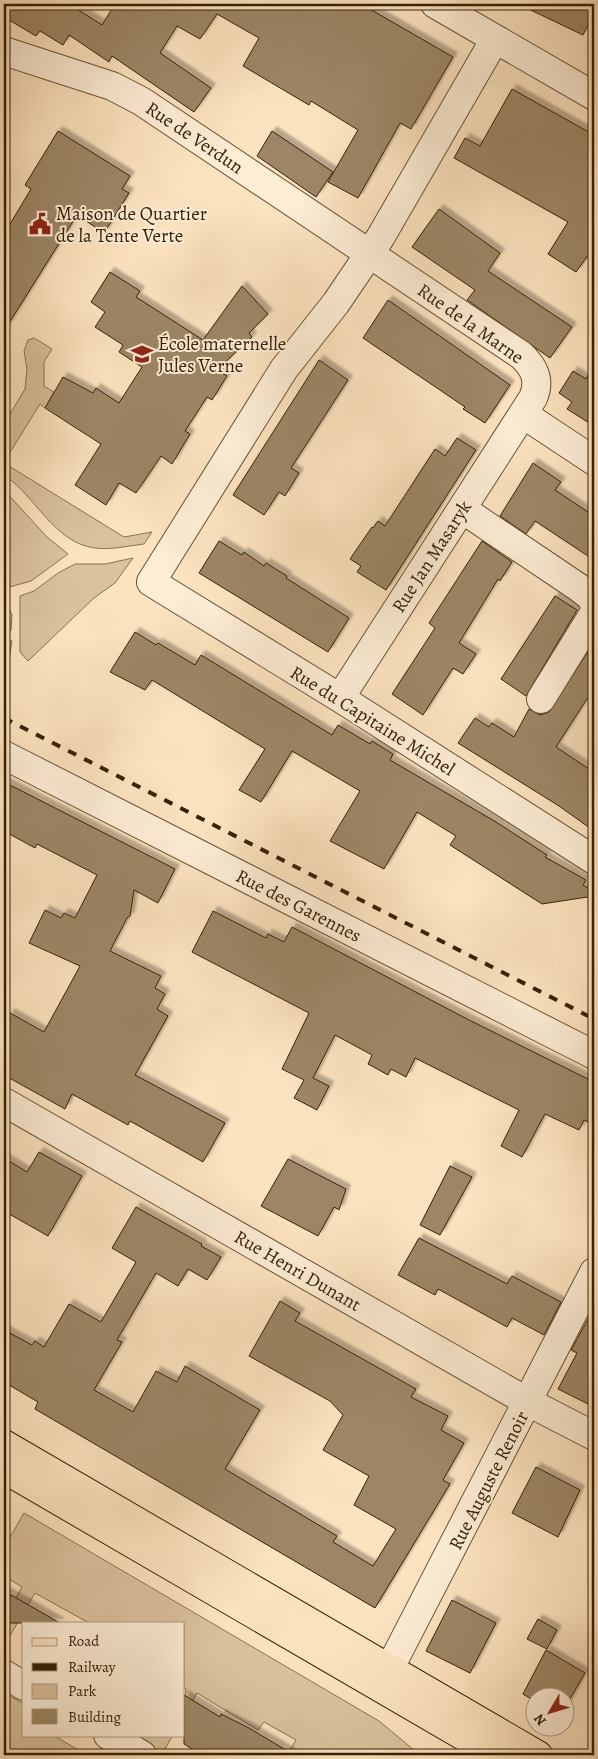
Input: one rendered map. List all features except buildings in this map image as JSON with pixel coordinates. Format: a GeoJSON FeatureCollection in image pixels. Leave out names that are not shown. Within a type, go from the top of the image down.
{"type":"FeatureCollection","features":[{"type":"Feature","properties":{"kind":"main road"},"geometry":{"type":"LineString","coordinates":[[4,1444],[504,1750],[538,1755]]}},
{"type":"Feature","properties":{"kind":"main road"},"geometry":{"type":"LineString","coordinates":[[4,1469],[384,1678]]}},
{"type":"Feature","properties":{"kind":"street"},"geometry":{"type":"LineString","coordinates":[[435,4],[495,39],[593,91]]}},
{"type":"Feature","properties":{"kind":"street"},"geometry":{"type":"LineString","coordinates":[[370,254],[495,39]]}},
{"type":"Feature","properties":{"kind":"street","name":"Rue de Verdun"},"geometry":{"type":"LineString","coordinates":[[4,51],[103,83],[131,95],[370,254]]}},
{"type":"Feature","properties":{"kind":"street","name":"Rue de la Marne"},"geometry":{"type":"LineString","coordinates":[[370,254],[527,361],[534,372],[537,385],[534,398],[523,414]]}},
{"type":"Feature","properties":{"kind":"street","name":"Rue du Capitaine Michel"},"geometry":{"type":"LineString","coordinates":[[370,254],[336,303],[284,369],[150,582],[340,698],[594,860]]}},
{"type":"Feature","properties":{"kind":"street"},"geometry":{"type":"LineString","coordinates":[[523,414],[594,461]]}},
{"type":"Feature","properties":{"kind":"street","name":"Rue Jan Masaryk"},"geometry":{"type":"LineString","coordinates":[[340,698],[523,414]]}},
{"type":"Feature","properties":{"kind":"street"},"geometry":{"type":"LineString","coordinates":[[462,509],[578,587],[591,597],[594,603]]}},
{"type":"Feature","properties":{"kind":"street"},"geometry":{"type":"LineString","coordinates":[[541,699],[594,613]]}},
{"type":"Feature","properties":{"kind":"street","name":"Rue des Garennes"},"geometry":{"type":"LineString","coordinates":[[4,755],[594,1055]]}},
{"type":"Feature","properties":{"kind":"street","name":"Rue Henri Dunant"},"geometry":{"type":"LineString","coordinates":[[4,1102],[528,1402],[594,1436]]}},
{"type":"Feature","properties":{"kind":"street","name":"Rue Auguste Renoir"},"geometry":{"type":"LineString","coordinates":[[384,1678],[594,1272]]}},
{"type":"Feature","properties":{"kind":"street"},"geometry":{"type":"LineString","coordinates":[[4,1674],[22,1685]]}},
{"type":"Feature","properties":{"kind":"street"},"geometry":{"type":"LineString","coordinates":[[110,1736],[142,1755]]}},
{"type":"Feature","properties":{"kind":"green space"},"geometry":{"type":"Polygon","coordinates":[[[34,338],[52,349],[44,362],[44,386],[54,392],[45,408],[40,404],[4,462],[4,424],[25,389],[27,369],[24,351],[28,340],[34,338]]]}},
{"type":"Feature","properties":{"kind":"green space"},"geometry":{"type":"Polygon","coordinates":[[[4,463],[124,537],[152,532],[144,544],[120,548],[95,548],[81,544],[56,528],[26,494],[4,475],[4,463]]]}},
{"type":"Feature","properties":{"kind":"green space"},"geometry":{"type":"Polygon","coordinates":[[[4,490],[47,537],[68,554],[31,581],[6,588],[4,587],[4,490]]]}},
{"type":"Feature","properties":{"kind":"green space"},"geometry":{"type":"Polygon","coordinates":[[[133,558],[115,583],[94,598],[28,661],[20,652],[20,596],[34,591],[58,573],[75,564],[105,564],[133,558]]]}},
{"type":"Feature","properties":{"kind":"green space"},"geometry":{"type":"Polygon","coordinates":[[[4,597],[12,615],[11,630],[5,637],[12,641],[9,660],[4,671],[4,597]]]}},
{"type":"Feature","properties":{"kind":"green space"},"geometry":{"type":"Polygon","coordinates":[[[24,1513],[379,1721],[420,1755],[287,1755],[296,1740],[264,1722],[258,1730],[197,1693],[185,1714],[185,1622],[87,1622],[35,1593],[4,1646],[4,1620],[22,1587],[4,1576],[4,1548],[24,1513]]]}},
{"type":"Feature","properties":{"kind":"green space"},"geometry":{"type":"Polygon","coordinates":[[[4,1693],[22,1703],[22,1736],[55,1736],[87,1755],[4,1755],[4,1693]]]}},
{"type":"Feature","properties":{"kind":"green space"},"geometry":{"type":"Polygon","coordinates":[[[131,1736],[172,1736],[162,1754],[131,1736]]]}},
{"type":"Feature","properties":{"kind":"railway"},"geometry":{"type":"LineString","coordinates":[[4,718],[594,1019]]}},
{"type":"Feature","properties":{"kind":"place","name":"Maison de Quartier de la Tente Verte"},"geometry":{"type":"Point","coordinates":[40,224]}},
{"type":"Feature","properties":{"kind":"place","name":"École maternelle Jules Verne"},"geometry":{"type":"Point","coordinates":[142,354]}}]}
